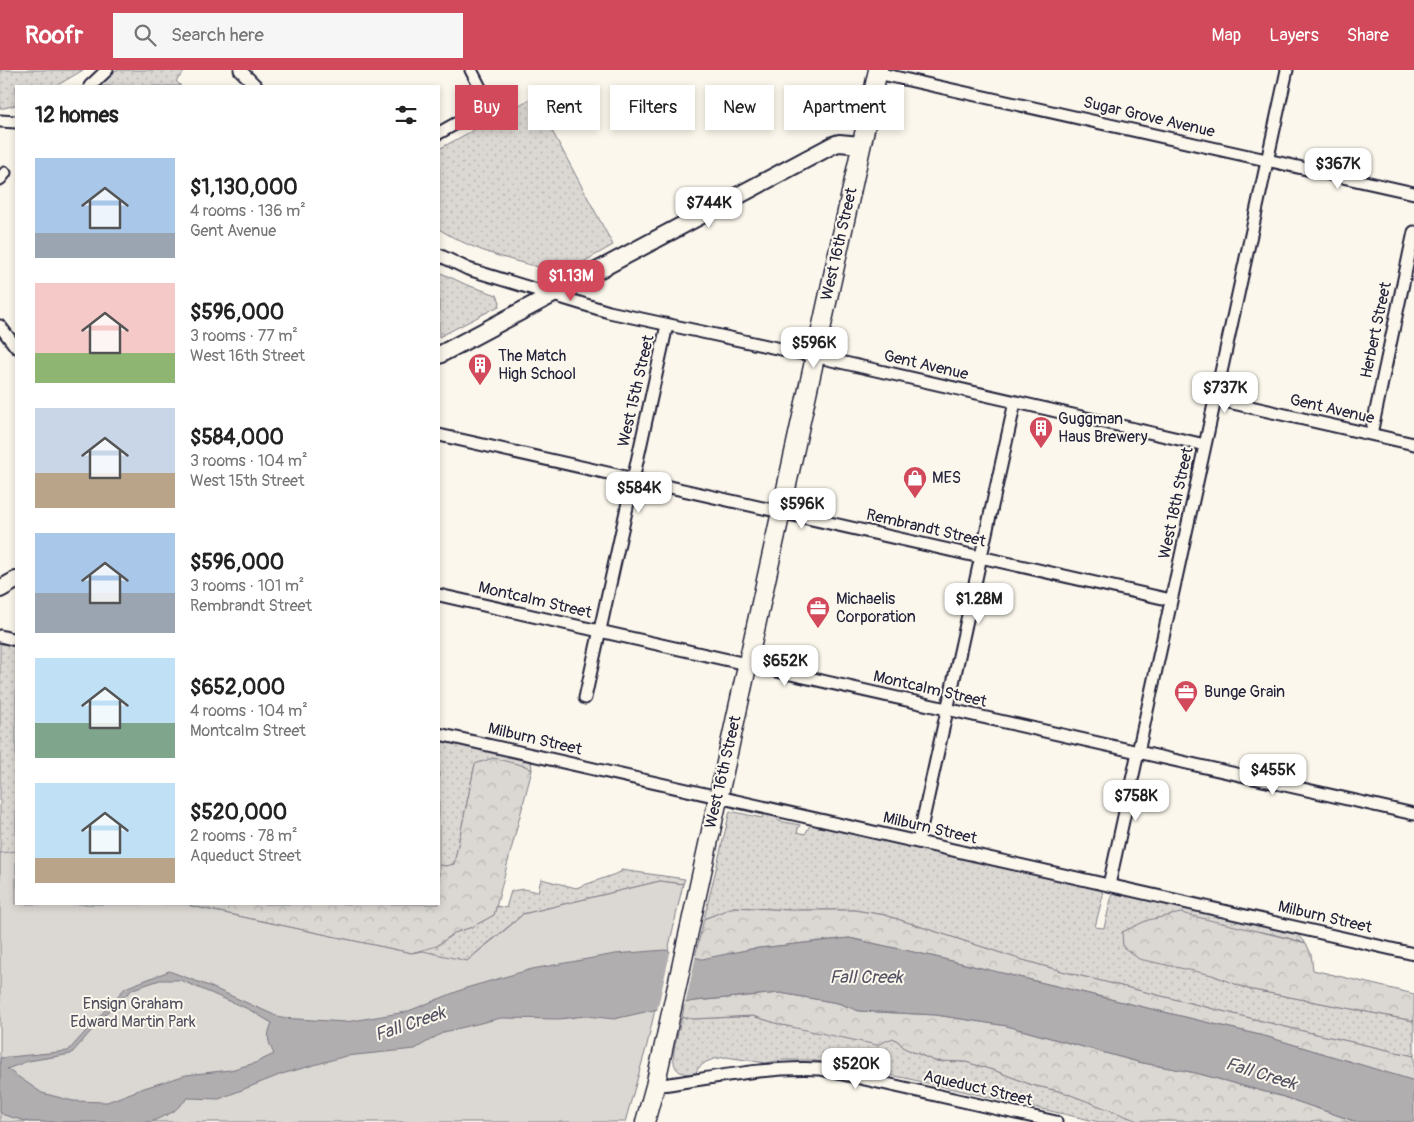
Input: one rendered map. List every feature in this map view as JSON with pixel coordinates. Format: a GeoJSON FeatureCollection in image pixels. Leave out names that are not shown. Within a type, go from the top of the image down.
{"type":"FeatureCollection","features":[{"type":"Feature","properties":{"kind":"main road","name":"West 16th Street"},"geometry":{"type":"LineString","coordinates":[[645,1122],[655,1086],[748,665],[877,71]]}},
{"type":"Feature","properties":{"kind":"main road"},"geometry":{"type":"LineString","coordinates":[[440,354],[833,145],[839,143],[861,145]]}},
{"type":"Feature","properties":{"kind":"main road"},"geometry":{"type":"LineString","coordinates":[[0,589],[15,581]]}},
{"type":"Feature","properties":{"kind":"street"},"geometry":{"type":"LineString","coordinates":[[92,85],[107,70]]}},
{"type":"Feature","properties":{"kind":"street"},"geometry":{"type":"LineString","coordinates":[[240,70],[255,85]]}},
{"type":"Feature","properties":{"kind":"street"},"geometry":{"type":"LineString","coordinates":[[440,131],[489,105],[471,70]]}},
{"type":"Feature","properties":{"kind":"street","name":"West 18th Street"},"geometry":{"type":"LineString","coordinates":[[1109,885],[1287,70]]}},
{"type":"Feature","properties":{"kind":"street","name":"Sugar Grove Avenue"},"geometry":{"type":"LineString","coordinates":[[877,71],[1414,193]]}},
{"type":"Feature","properties":{"kind":"street"},"geometry":{"type":"LineString","coordinates":[[0,121],[15,122]]}},
{"type":"Feature","properties":{"kind":"street","name":"Herbert Street"},"geometry":{"type":"LineString","coordinates":[[1371,434],[1414,232]]}},
{"type":"Feature","properties":{"kind":"street","name":"Gent Avenue"},"geometry":{"type":"LineString","coordinates":[[440,255],[468,269],[609,312],[814,356],[1205,445]]}},
{"type":"Feature","properties":{"kind":"street","name":"West 15th Street"},"geometry":{"type":"LineString","coordinates":[[585,698],[667,325]]}},
{"type":"Feature","properties":{"kind":"street"},"geometry":{"type":"LineString","coordinates":[[0,326],[15,346]]}},
{"type":"Feature","properties":{"kind":"street","name":"Gent Avenue"},"geometry":{"type":"LineString","coordinates":[[1214,399],[1414,444]]}},
{"type":"Feature","properties":{"kind":"street"},"geometry":{"type":"LineString","coordinates":[[918,842],[1015,402]]}},
{"type":"Feature","properties":{"kind":"street","name":"Rembrandt Street"},"geometry":{"type":"LineString","coordinates":[[440,435],[1171,600]]}},
{"type":"Feature","properties":{"kind":"street","name":"Montcalm Street"},"geometry":{"type":"LineString","coordinates":[[440,595],[1414,814]]}},
{"type":"Feature","properties":{"kind":"street"},"geometry":{"type":"LineString","coordinates":[[0,636],[15,640]]}},
{"type":"Feature","properties":{"kind":"street","name":"Milburn Street"},"geometry":{"type":"LineString","coordinates":[[440,734],[1414,954]]}},
{"type":"Feature","properties":{"kind":"street","name":"Aqueduct Street"},"geometry":{"type":"LineString","coordinates":[[655,1086],[781,1069],[820,1068],[1056,1122]]}},
{"type":"Feature","properties":{"kind":"green space"},"geometry":{"type":"Polygon","coordinates":[[[0,70],[83,70],[58,85],[15,85],[15,105],[0,108],[0,70]]]}},
{"type":"Feature","properties":{"kind":"green space"},"geometry":{"type":"Polygon","coordinates":[[[116,70],[186,70],[176,81],[180,85],[101,85],[116,70]]]}},
{"type":"Feature","properties":{"kind":"green space"},"geometry":{"type":"Polygon","coordinates":[[[528,100],[528,130],[552,130],[613,245],[564,273],[483,251],[440,230],[440,148],[474,130],[518,130],[518,106],[528,100]]]}},
{"type":"Feature","properties":{"kind":"green space"},"geometry":{"type":"Polygon","coordinates":[[[440,272],[467,285],[497,295],[500,302],[499,306],[440,336],[440,272]]]}},
{"type":"Feature","properties":{"kind":"green space"},"geometry":{"type":"Polygon","coordinates":[[[0,643],[15,647],[15,888],[0,890],[0,643]]]}},
{"type":"Feature","properties":{"kind":"green space"},"geometry":{"type":"Polygon","coordinates":[[[440,740],[531,761],[532,770],[525,766],[475,764],[454,864],[440,865],[440,740]]]}},
{"type":"Feature","properties":{"kind":"green space"},"geometry":{"type":"Polygon","coordinates":[[[493,758],[525,766],[532,770],[494,915],[472,927],[454,933],[437,946],[411,953],[191,906],[440,905],[440,865],[454,864],[475,764],[493,758]]]}},
{"type":"Feature","properties":{"kind":"green space"},"geometry":{"type":"Polygon","coordinates":[[[734,806],[774,814],[779,821],[800,825],[797,832],[805,834],[812,822],[1101,889],[1103,895],[1095,927],[1104,928],[1112,895],[1115,891],[1294,930],[1306,943],[1272,934],[1224,925],[1212,975],[1248,989],[1414,1021],[1414,1056],[1294,1029],[1065,972],[885,915],[854,910],[789,910],[734,907],[704,919],[730,811],[762,818],[763,815],[733,808],[734,806]]]}},
{"type":"Feature","properties":{"kind":"green space","name":"Ensign Graham Edward Martin Park"},"geometry":{"type":"Polygon","coordinates":[[[15,851],[15,905],[190,905],[411,953],[423,951],[467,961],[523,914],[660,881],[683,884],[647,1045],[625,1122],[0,1122],[0,853],[15,851]]]}},
{"type":"Feature","properties":{"kind":"green space"},"geometry":{"type":"Polygon","coordinates":[[[621,870],[685,879],[683,884],[660,881],[523,914],[467,961],[104,905],[191,905],[437,946],[454,933],[472,927],[494,915],[496,906],[506,908],[511,891],[524,889],[538,892],[541,879],[576,888],[621,872],[621,870]]]}},
{"type":"Feature","properties":{"kind":"green space"},"geometry":{"type":"Polygon","coordinates":[[[734,907],[789,910],[854,910],[885,915],[1065,972],[1294,1029],[1414,1056],[1414,1081],[1268,1037],[849,938],[751,949],[702,960],[695,957],[704,919],[734,907]]]}},
{"type":"Feature","properties":{"kind":"green space"},"geometry":{"type":"Polygon","coordinates":[[[1181,913],[1306,943],[1311,954],[1313,970],[1414,994],[1414,1021],[1248,989],[1212,975],[1139,959],[1123,947],[1122,932],[1148,920],[1181,913]]]}},
{"type":"Feature","properties":{"kind":"green space"},"geometry":{"type":"Polygon","coordinates":[[[780,993],[838,1003],[859,1011],[936,1015],[1007,1026],[1138,1062],[1196,1073],[1284,1097],[1357,1122],[1138,1121],[1063,1092],[1032,1085],[966,1062],[935,1061],[904,1048],[893,1038],[877,1045],[782,1025],[753,1016],[693,1019],[682,1017],[685,1002],[780,993]]]}},
{"type":"Feature","properties":{"kind":"green space"},"geometry":{"type":"Polygon","coordinates":[[[753,1016],[782,1025],[824,1033],[893,1038],[904,1048],[935,1061],[966,1062],[1032,1085],[1063,1092],[1143,1122],[1099,1122],[905,1078],[811,1060],[782,1060],[766,1063],[726,1057],[706,1062],[698,1068],[696,1073],[685,1073],[678,1070],[674,1064],[675,1045],[682,1017],[693,1019],[753,1016]]]}},
{"type":"Feature","properties":{"kind":"water","name":"Fall Creek"},"geometry":{"type":"Polygon","coordinates":[[[849,938],[1268,1037],[1414,1081],[1414,1122],[1357,1122],[1284,1097],[1196,1073],[1138,1062],[1007,1026],[936,1015],[859,1011],[838,1003],[780,993],[694,1001],[614,1019],[586,1016],[559,1019],[501,1018],[444,1032],[415,1049],[346,1056],[282,1074],[219,1099],[188,1098],[173,1112],[151,1122],[29,1122],[4,1115],[0,1112],[0,1058],[68,1051],[125,988],[169,971],[209,986],[281,1018],[346,1022],[406,1012],[466,988],[532,969],[615,954],[665,950],[702,959],[751,949],[849,938]],[[160,980],[133,989],[112,1007],[71,1054],[28,1061],[7,1069],[42,1093],[73,1101],[107,1102],[186,1075],[230,1070],[255,1063],[274,1054],[269,1039],[272,1023],[248,1009],[180,980],[160,980]]]}},
{"type":"Feature","properties":{"kind":"pier"},"geometry":{"type":"Polygon","coordinates":[[[671,949],[696,955],[685,1005],[657,1011],[671,949]]]}},
{"type":"Feature","properties":{"kind":"place","name":"The Match High School"},"geometry":{"type":"Point","coordinates":[480,386]}},
{"type":"Feature","properties":{"kind":"place","name":"Guggman Haus Brewery"},"geometry":{"type":"Point","coordinates":[1041,449]}},
{"type":"Feature","properties":{"kind":"place","name":"MES"},"geometry":{"type":"Point","coordinates":[915,499]}},
{"type":"Feature","properties":{"kind":"place","name":"Michaelis Corporation"},"geometry":{"type":"Point","coordinates":[818,629]}},
{"type":"Feature","properties":{"kind":"place","name":"Bunge Grain"},"geometry":{"type":"Point","coordinates":[1186,713]}}]}
